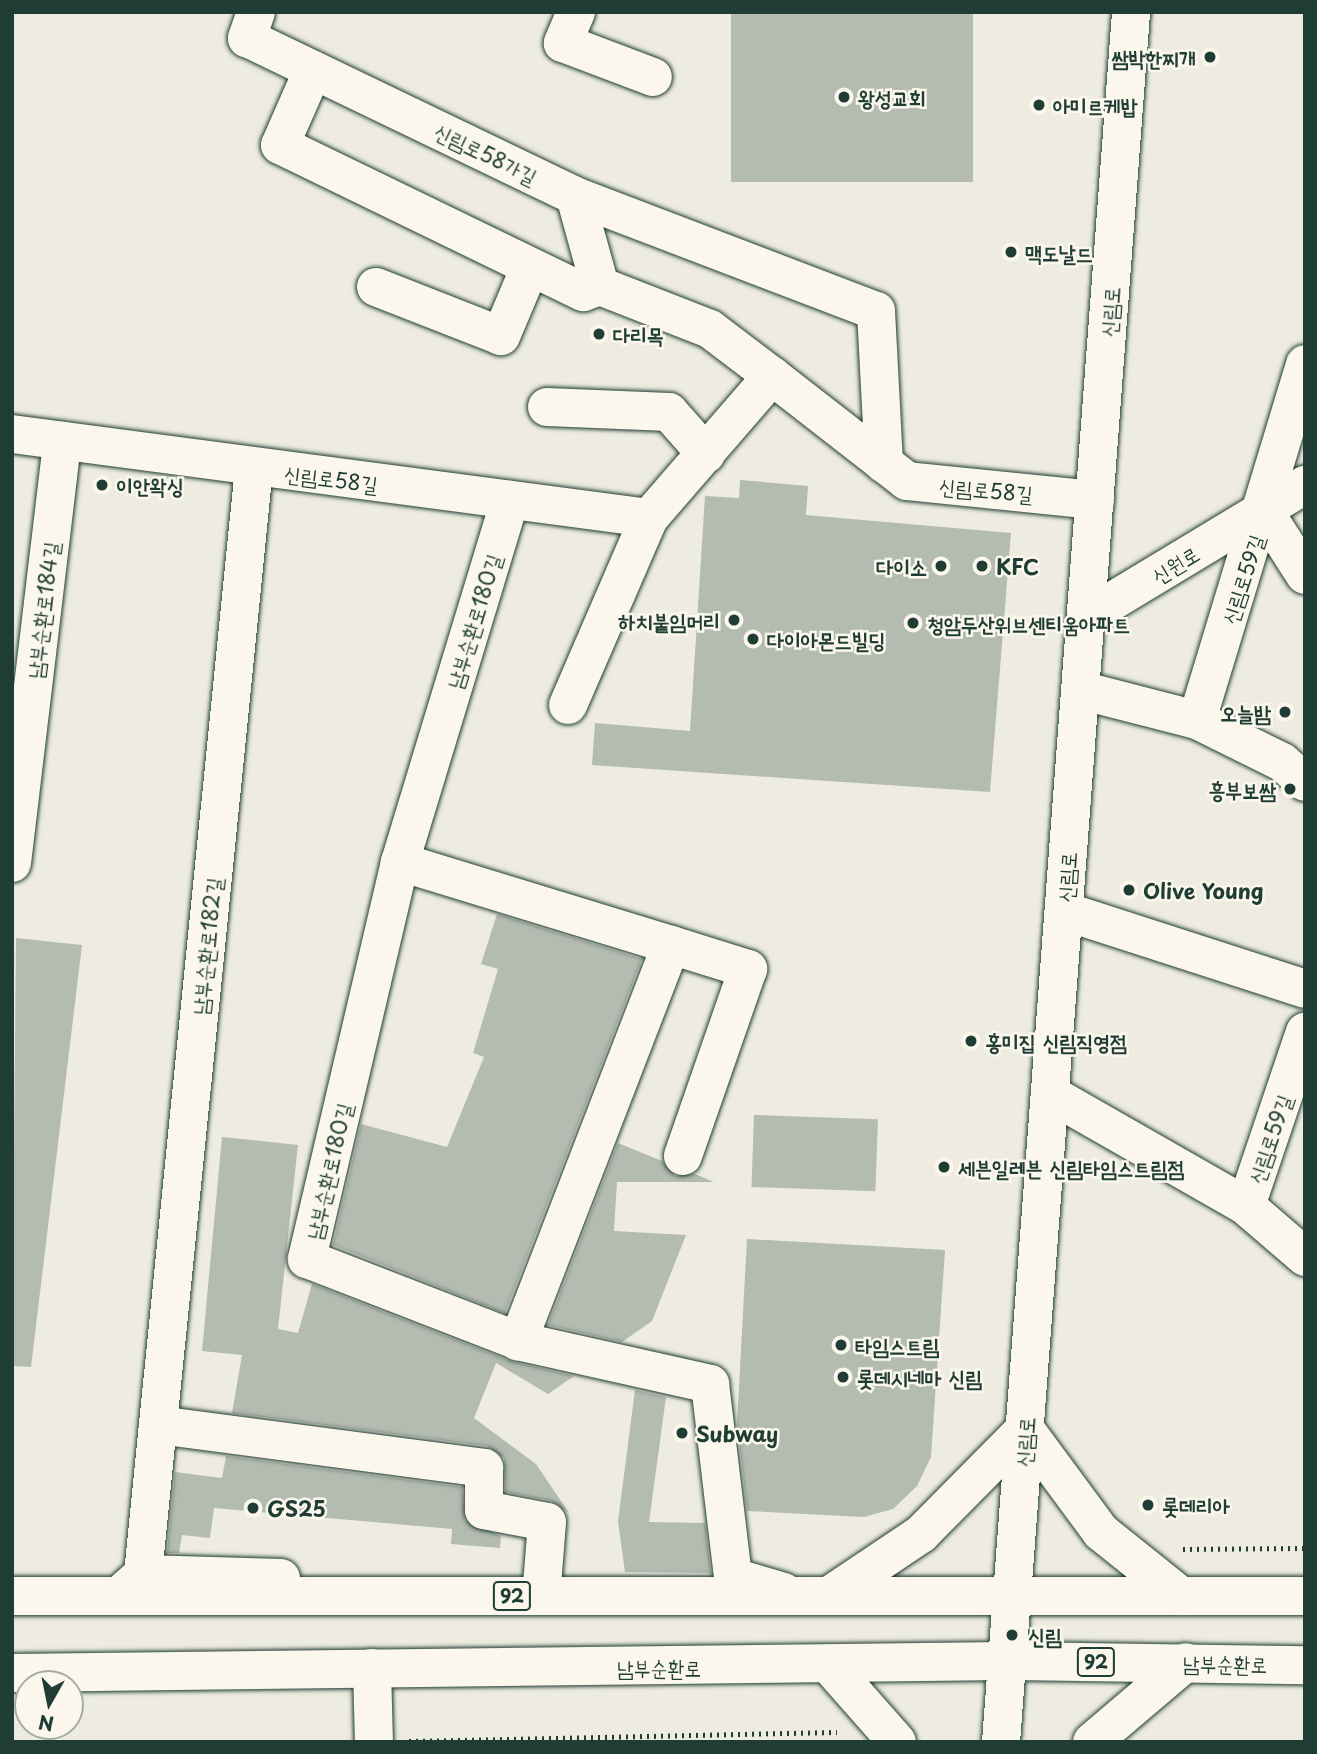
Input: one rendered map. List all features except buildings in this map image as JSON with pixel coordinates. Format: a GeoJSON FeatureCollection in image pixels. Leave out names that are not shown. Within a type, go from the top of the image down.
{"type":"FeatureCollection","features":[{"type":"Feature","properties":{"kind":"street","name":"신림로58가길"},"geometry":{"type":"LineString","coordinates":[[256,12],[247,38],[575,196]]}},
{"type":"Feature","properties":{"kind":"street"},"geometry":{"type":"LineString","coordinates":[[576,12],[563,43],[653,77]]}},
{"type":"Feature","properties":{"kind":"street","name":"신림로"},"geometry":{"type":"LineString","coordinates":[[1001,1742],[1131,12]]}},
{"type":"Feature","properties":{"kind":"street"},"geometry":{"type":"LineString","coordinates":[[313,70],[280,145],[583,292],[600,286],[710,330],[772,376],[649,518],[568,705]]}},
{"type":"Feature","properties":{"kind":"street"},"geometry":{"type":"LineString","coordinates":[[575,196],[600,286]]}},
{"type":"Feature","properties":{"kind":"street"},"geometry":{"type":"LineString","coordinates":[[575,196],[876,311],[884,464]]}},
{"type":"Feature","properties":{"kind":"street"},"geometry":{"type":"LineString","coordinates":[[376,286],[501,336],[530,267]]}},
{"type":"Feature","properties":{"kind":"street"},"geometry":{"type":"LineString","coordinates":[[1264,511],[1305,364]]}},
{"type":"Feature","properties":{"kind":"street","name":"신림로58길"},"geometry":{"type":"LineString","coordinates":[[772,376],[907,481],[1095,500]]}},
{"type":"Feature","properties":{"kind":"street"},"geometry":{"type":"LineString","coordinates":[[547,407],[669,412],[706,453]]}},
{"type":"Feature","properties":{"kind":"street","name":"신림로58길"},"geometry":{"type":"LineString","coordinates":[[12,434],[649,518]]}},
{"type":"Feature","properties":{"kind":"street","name":"남부순환로184길"},"geometry":{"type":"LineString","coordinates":[[12,863],[17,782],[62,441]]}},
{"type":"Feature","properties":{"kind":"street","name":"남부순환로182길"},"geometry":{"type":"LineString","coordinates":[[130,1585],[158,1425],[254,468]]}},
{"type":"Feature","properties":{"kind":"street","name":"신원로"},"geometry":{"type":"LineString","coordinates":[[1086,617],[1305,485]]}},
{"type":"Feature","properties":{"kind":"street","name":"남부순환로180길"},"geometry":{"type":"LineString","coordinates":[[510,500],[400,862],[307,1259],[518,1341],[710,1384],[733,1577],[798,1592]]}},
{"type":"Feature","properties":{"kind":"street","name":"신림로59길"},"geometry":{"type":"LineString","coordinates":[[1264,511],[1305,575]]}},
{"type":"Feature","properties":{"kind":"street","name":"신림로59길"},"geometry":{"type":"LineString","coordinates":[[1197,720],[1264,511]]}},
{"type":"Feature","properties":{"kind":"street"},"geometry":{"type":"LineString","coordinates":[[1080,690],[1197,720],[1282,762],[1305,782]]}},
{"type":"Feature","properties":{"kind":"street"},"geometry":{"type":"LineString","coordinates":[[400,862],[748,969],[682,1156]]}},
{"type":"Feature","properties":{"kind":"street"},"geometry":{"type":"LineString","coordinates":[[1064,911],[1305,989]]}},
{"type":"Feature","properties":{"kind":"street"},"geometry":{"type":"LineString","coordinates":[[518,1341],[671,945]]}},
{"type":"Feature","properties":{"kind":"street","name":"신림로59길"},"geometry":{"type":"LineString","coordinates":[[1246,1206],[1305,1032]]}},
{"type":"Feature","properties":{"kind":"street"},"geometry":{"type":"LineString","coordinates":[[1050,1094],[1246,1206],[1305,1257]]}},
{"type":"Feature","properties":{"kind":"street"},"geometry":{"type":"LineString","coordinates":[[158,1425],[484,1468],[484,1510],[547,1522],[542,1585]]}},
{"type":"Feature","properties":{"kind":"street"},"geometry":{"type":"LineString","coordinates":[[130,1585],[542,1585],[798,1592],[921,1534],[1025,1429],[1101,1532],[1181,1596]]}},
{"type":"Feature","properties":{"kind":"street","name":"92"},"geometry":{"type":"LineString","coordinates":[[12,1596],[130,1585],[1012,1596],[1305,1596]]}},
{"type":"Feature","properties":{"kind":"street","name":"남부순환로"},"geometry":{"type":"LineString","coordinates":[[12,1673],[830,1666],[1007,1661],[1305,1665]]}},
{"type":"Feature","properties":{"kind":"street"},"geometry":{"type":"LineString","coordinates":[[1092,1742],[1186,1662]]}},
{"type":"Feature","properties":{"kind":"street"},"geometry":{"type":"LineString","coordinates":[[830,1666],[897,1742]]}},
{"type":"Feature","properties":{"kind":"street"},"geometry":{"type":"LineString","coordinates":[[372,1668],[374,1742]]}},
{"type":"Feature","properties":{"kind":"path"},"geometry":{"type":"LineString","coordinates":[[1175,1549],[1305,1548]]}},
{"type":"Feature","properties":{"kind":"path"},"geometry":{"type":"LineString","coordinates":[[12,1742],[374,1742],[837,1731],[844,1737]]}},
{"type":"Feature","properties":{"kind":"place","name":"쌈박한찌개"},"geometry":{"type":"Point","coordinates":[1210,57]}},
{"type":"Feature","properties":{"kind":"place","name":"왕성교회"},"geometry":{"type":"Point","coordinates":[844,97]}},
{"type":"Feature","properties":{"kind":"place","name":"아미르케밥"},"geometry":{"type":"Point","coordinates":[1039,105]}},
{"type":"Feature","properties":{"kind":"place","name":"맥도날드"},"geometry":{"type":"Point","coordinates":[1011,252]}},
{"type":"Feature","properties":{"kind":"place","name":"다리목"},"geometry":{"type":"Point","coordinates":[599,334]}},
{"type":"Feature","properties":{"kind":"place","name":"이안왁싱"},"geometry":{"type":"Point","coordinates":[102,485]}},
{"type":"Feature","properties":{"kind":"place","name":"다이소"},"geometry":{"type":"Point","coordinates":[941,566]}},
{"type":"Feature","properties":{"kind":"place","name":"KFC"},"geometry":{"type":"Point","coordinates":[982,566]}},
{"type":"Feature","properties":{"kind":"place","name":"하치붙임머리"},"geometry":{"type":"Point","coordinates":[734,620]}},
{"type":"Feature","properties":{"kind":"place","name":"청암두산위브센티움아파트"},"geometry":{"type":"Point","coordinates":[913,623]}},
{"type":"Feature","properties":{"kind":"place","name":"다이아몬드빌딩"},"geometry":{"type":"Point","coordinates":[753,639]}},
{"type":"Feature","properties":{"kind":"place","name":"오늘밤"},"geometry":{"type":"Point","coordinates":[1285,712]}},
{"type":"Feature","properties":{"kind":"place","name":"흥부보쌈"},"geometry":{"type":"Point","coordinates":[1290,789]}},
{"type":"Feature","properties":{"kind":"place","name":"Olive Young"},"geometry":{"type":"Point","coordinates":[1129,890]}},
{"type":"Feature","properties":{"kind":"place","name":"홍미집 신림직영점"},"geometry":{"type":"Point","coordinates":[971,1041]}},
{"type":"Feature","properties":{"kind":"place","name":"세븐일레븐 신림타임스트림점"},"geometry":{"type":"Point","coordinates":[944,1167]}},
{"type":"Feature","properties":{"kind":"place","name":"타임스트림"},"geometry":{"type":"Point","coordinates":[841,1345]}},
{"type":"Feature","properties":{"kind":"place","name":"롯데시네마 신림"},"geometry":{"type":"Point","coordinates":[843,1377]}},
{"type":"Feature","properties":{"kind":"place","name":"Subway"},"geometry":{"type":"Point","coordinates":[682,1433]}},
{"type":"Feature","properties":{"kind":"place","name":"롯데리아"},"geometry":{"type":"Point","coordinates":[1148,1505]}},
{"type":"Feature","properties":{"kind":"place","name":"GS25"},"geometry":{"type":"Point","coordinates":[253,1508]}},
{"type":"Feature","properties":{"kind":"place","name":"신림"},"geometry":{"type":"Point","coordinates":[1012,1635]}}]}
